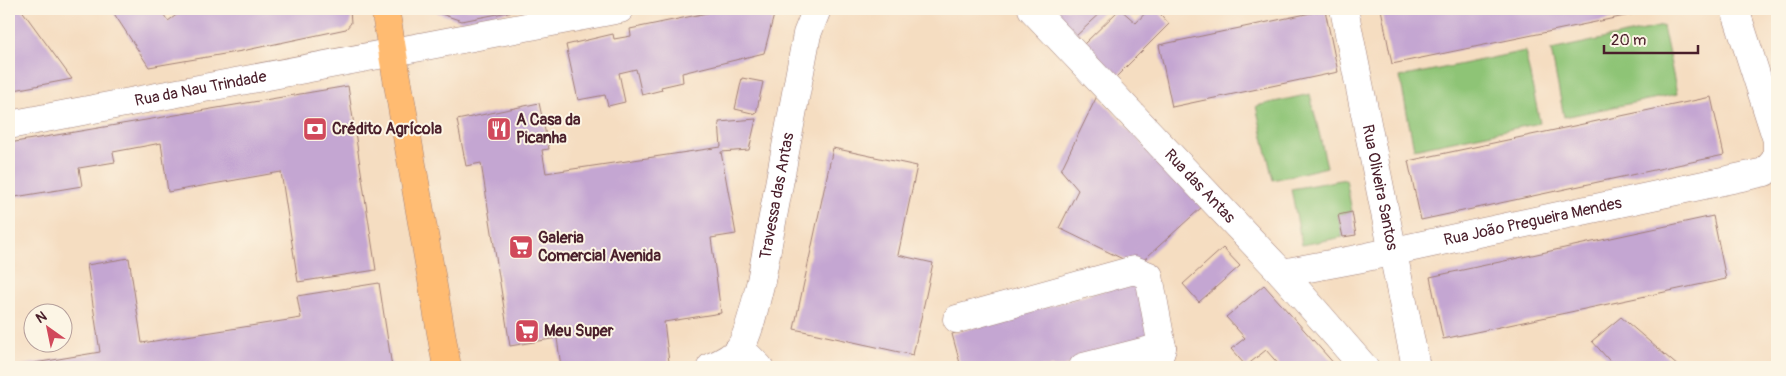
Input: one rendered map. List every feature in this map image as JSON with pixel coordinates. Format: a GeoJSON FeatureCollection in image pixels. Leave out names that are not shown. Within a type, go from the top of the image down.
{"type":"FeatureCollection","features":[{"type":"Feature","properties":{"kind":"main road"},"geometry":{"type":"LineString","coordinates":[[386,9],[447,367]]}},
{"type":"Feature","properties":{"kind":"street","name":"Rua da Nau Trindade"},"geometry":{"type":"LineString","coordinates":[[9,125],[620,9]]}},
{"type":"Feature","properties":{"kind":"street","name":"Travessa das Antas"},"geometry":{"type":"LineString","coordinates":[[740,348],[761,281],[807,34],[817,9]]}},
{"type":"Feature","properties":{"kind":"street","name":"Rua das Antas"},"geometry":{"type":"LineString","coordinates":[[1032,9],[1282,272],[1364,367]]}},
{"type":"Feature","properties":{"kind":"street","name":"Rua Oliveira Santos"},"geometry":{"type":"LineString","coordinates":[[1344,9],[1391,252],[1416,367]]}},
{"type":"Feature","properties":{"kind":"street","name":"Rua João Pregueira Mendes"},"geometry":{"type":"LineString","coordinates":[[1282,272],[1391,252],[1766,172],[1777,157],[1776,140],[1735,9]]}},
{"type":"Feature","properties":{"kind":"street"},"geometry":{"type":"LineString","coordinates":[[957,319],[1134,270],[1149,276],[1159,357],[1083,367]]}},
{"type":"Feature","properties":{"kind":"street"},"geometry":{"type":"LineString","coordinates":[[711,367],[724,362],[740,348],[759,367]]}},
{"type":"Feature","properties":{"kind":"green space"},"geometry":{"type":"Polygon","coordinates":[[[1663,26],[1677,94],[1564,117],[1551,50],[1663,26]]]}},
{"type":"Feature","properties":{"kind":"green space"},"geometry":{"type":"Polygon","coordinates":[[[1525,51],[1540,123],[1414,149],[1400,77],[1525,51]]]}},
{"type":"Feature","properties":{"kind":"green space"},"geometry":{"type":"Polygon","coordinates":[[[1310,94],[1327,167],[1273,180],[1256,106],[1310,94]]]}},
{"type":"Feature","properties":{"kind":"green space"},"geometry":{"type":"Polygon","coordinates":[[[1346,179],[1352,212],[1338,215],[1343,237],[1302,245],[1291,189],[1346,179]]]}},
{"type":"Feature","properties":{"kind":"building"},"geometry":{"type":"Polygon","coordinates":[[[17,9],[21,9],[72,79],[9,91],[9,14],[17,9]]]}},
{"type":"Feature","properties":{"kind":"building"},"geometry":{"type":"Polygon","coordinates":[[[111,9],[160,9],[168,21],[185,9],[350,9],[351,23],[346,29],[242,51],[149,67],[111,9]]]}},
{"type":"Feature","properties":{"kind":"building"},"geometry":{"type":"Polygon","coordinates":[[[435,9],[518,10],[462,21],[438,13],[435,9]]]}},
{"type":"Feature","properties":{"kind":"building"},"geometry":{"type":"Polygon","coordinates":[[[726,9],[773,9],[775,11],[764,53],[682,73],[683,82],[661,87],[662,90],[642,95],[636,69],[619,73],[625,102],[608,106],[605,95],[578,100],[566,45],[613,34],[614,39],[631,36],[630,29],[726,9]]]}},
{"type":"Feature","properties":{"kind":"building"},"geometry":{"type":"Polygon","coordinates":[[[1048,9],[1105,9],[1075,37],[1048,9]]]}},
{"type":"Feature","properties":{"kind":"building"},"geometry":{"type":"Polygon","coordinates":[[[1120,9],[1136,23],[1149,9],[1156,9],[1169,24],[1113,80],[1082,46],[1120,9]]]}},
{"type":"Feature","properties":{"kind":"building"},"geometry":{"type":"Polygon","coordinates":[[[1381,9],[1654,9],[1654,10],[1392,64],[1381,9]]]}},
{"type":"Feature","properties":{"kind":"building"},"geometry":{"type":"Polygon","coordinates":[[[1325,10],[1338,72],[1172,107],[1159,45],[1325,10]]]}},
{"type":"Feature","properties":{"kind":"building"},"geometry":{"type":"Polygon","coordinates":[[[742,78],[763,82],[756,114],[735,109],[742,78]]]}},
{"type":"Feature","properties":{"kind":"building"},"geometry":{"type":"Polygon","coordinates":[[[348,86],[376,270],[298,282],[281,172],[168,192],[161,143],[113,152],[115,162],[79,168],[82,186],[9,198],[9,143],[348,86]]]}},
{"type":"Feature","properties":{"kind":"building"},"geometry":{"type":"Polygon","coordinates":[[[1097,96],[1202,207],[1137,266],[1059,228],[1078,190],[1061,170],[1097,96]]]}},
{"type":"Feature","properties":{"kind":"building"},"geometry":{"type":"Polygon","coordinates":[[[1711,97],[1724,155],[1421,220],[1408,161],[1711,97]]]}},
{"type":"Feature","properties":{"kind":"building"},"geometry":{"type":"Polygon","coordinates":[[[539,103],[549,149],[542,150],[546,173],[721,147],[719,122],[756,119],[749,150],[721,152],[736,234],[711,238],[721,313],[664,322],[669,362],[637,367],[561,367],[557,338],[510,346],[481,163],[466,166],[457,120],[539,103]]]}},
{"type":"Feature","properties":{"kind":"building"},"geometry":{"type":"Polygon","coordinates":[[[833,148],[917,166],[898,255],[933,263],[913,355],[794,329],[833,148]]]}},
{"type":"Feature","properties":{"kind":"building"},"geometry":{"type":"Polygon","coordinates":[[[1352,212],[1356,235],[1343,237],[1338,215],[1352,212]]]}},
{"type":"Feature","properties":{"kind":"building"},"geometry":{"type":"Polygon","coordinates":[[[1713,216],[1726,279],[1443,339],[1430,277],[1713,216]]]}},
{"type":"Feature","properties":{"kind":"building"},"geometry":{"type":"Polygon","coordinates":[[[1223,248],[1240,266],[1199,302],[1183,284],[1223,248]]]}},
{"type":"Feature","properties":{"kind":"building"},"geometry":{"type":"Polygon","coordinates":[[[129,258],[142,343],[301,318],[297,296],[379,283],[392,367],[11,367],[100,352],[87,265],[129,258]]]}},
{"type":"Feature","properties":{"kind":"building"},"geometry":{"type":"Polygon","coordinates":[[[1137,281],[1153,341],[1060,367],[961,367],[952,334],[1137,281]]]}},
{"type":"Feature","properties":{"kind":"building"},"geometry":{"type":"Polygon","coordinates":[[[1264,285],[1337,367],[1281,367],[1266,350],[1246,366],[1231,349],[1245,338],[1226,317],[1264,285]]]}},
{"type":"Feature","properties":{"kind":"building"},"geometry":{"type":"Polygon","coordinates":[[[1621,317],[1679,367],[1615,367],[1592,341],[1621,317]]]}},
{"type":"Feature","properties":{"kind":"place","name":"Crédito Agrícola"},"geometry":{"type":"Point","coordinates":[315,129]}},
{"type":"Feature","properties":{"kind":"place","name":"A Casa da Picanha"},"geometry":{"type":"Point","coordinates":[499,129]}},
{"type":"Feature","properties":{"kind":"place","name":"Galeria Comercial Avenida"},"geometry":{"type":"Point","coordinates":[521,247]}},
{"type":"Feature","properties":{"kind":"place","name":"Meu Super"},"geometry":{"type":"Point","coordinates":[527,331]}}]}
